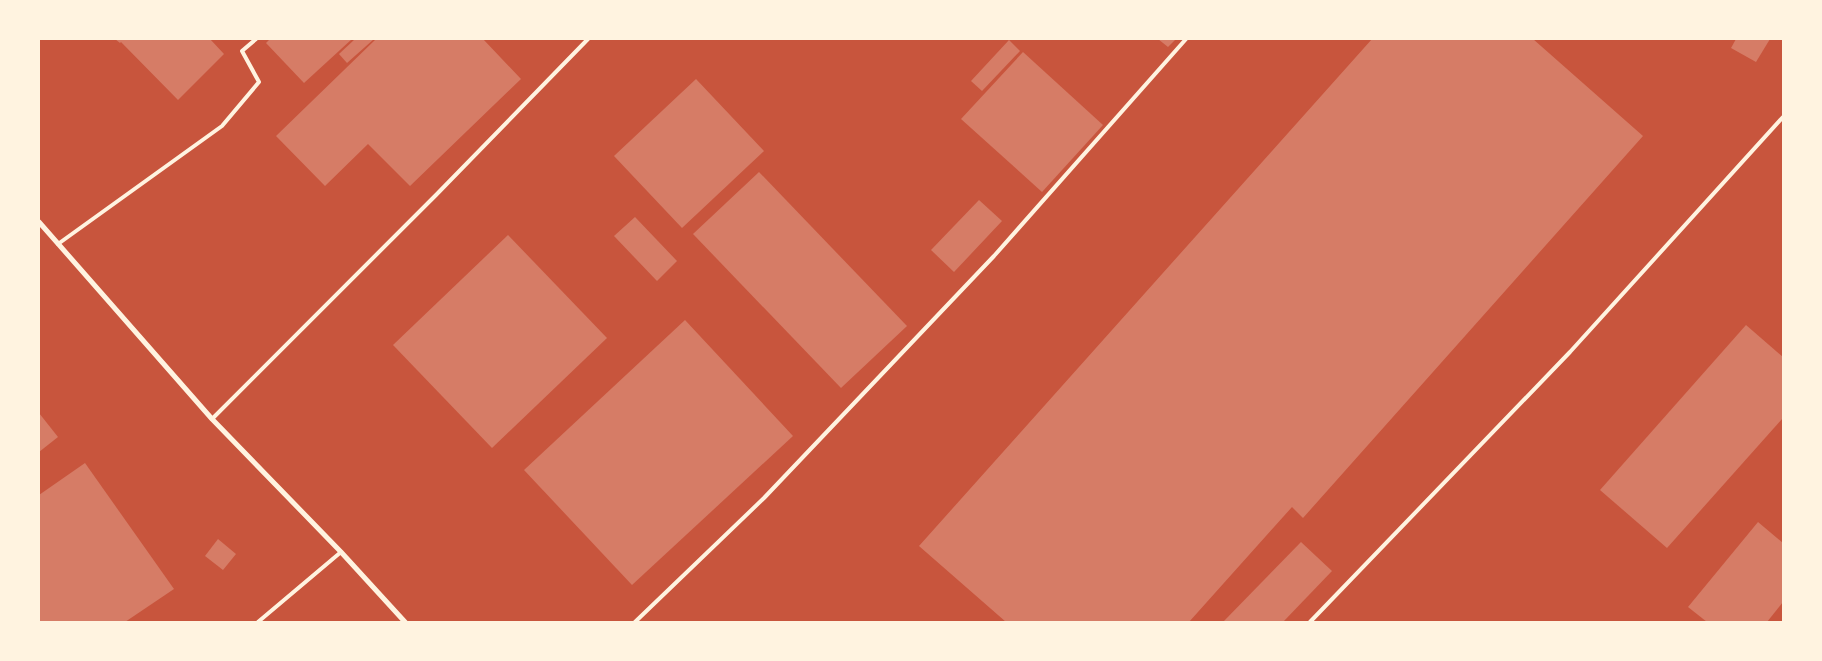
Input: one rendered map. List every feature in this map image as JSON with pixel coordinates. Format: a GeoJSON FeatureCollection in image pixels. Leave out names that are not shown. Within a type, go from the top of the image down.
{"type":"FeatureCollection","features":[{"type":"Feature","properties":{"kind":"street"},"geometry":{"type":"LineString","coordinates":[[39,222],[212,419],[341,552],[405,622]]}},
{"type":"Feature","properties":{"kind":"lane"},"geometry":{"type":"LineString","coordinates":[[58,244],[222,126],[259,82],[242,51],[256,39]]}},
{"type":"Feature","properties":{"kind":"lane"},"geometry":{"type":"LineString","coordinates":[[212,419],[436,195],[588,39]]}},
{"type":"Feature","properties":{"kind":"lane"},"geometry":{"type":"LineString","coordinates":[[636,622],[764,498],[994,256],[1186,39]]}},
{"type":"Feature","properties":{"kind":"lane"},"geometry":{"type":"LineString","coordinates":[[1310,622],[1570,352],[1783,117]]}},
{"type":"Feature","properties":{"kind":"lane"},"geometry":{"type":"LineString","coordinates":[[258,622],[341,552]]}},
{"type":"Feature","properties":{"kind":"building"},"geometry":{"type":"Polygon","coordinates":[[[115,39],[210,39],[224,54],[178,100],[121,42],[115,39]]]}},
{"type":"Feature","properties":{"kind":"building"},"geometry":{"type":"Polygon","coordinates":[[[270,39],[352,39],[304,83],[266,43],[270,39]]]}},
{"type":"Feature","properties":{"kind":"building"},"geometry":{"type":"Polygon","coordinates":[[[355,39],[374,39],[347,63],[339,54],[355,39]]]}},
{"type":"Feature","properties":{"kind":"building"},"geometry":{"type":"Polygon","coordinates":[[[376,39],[483,39],[521,79],[410,186],[368,144],[325,186],[276,136],[376,39]]]}},
{"type":"Feature","properties":{"kind":"building"},"geometry":{"type":"Polygon","coordinates":[[[1158,39],[1176,39],[1168,47],[1158,39]]]}},
{"type":"Feature","properties":{"kind":"building"},"geometry":{"type":"Polygon","coordinates":[[[1372,39],[1533,39],[1643,136],[1303,518],[1292,507],[1189,622],[1006,622],[919,546],[1372,39]]]}},
{"type":"Feature","properties":{"kind":"building"},"geometry":{"type":"Polygon","coordinates":[[[1736,39],[1770,39],[1756,62],[1731,48],[1736,39]]]}},
{"type":"Feature","properties":{"kind":"building"},"geometry":{"type":"Polygon","coordinates":[[[1009,40],[1020,51],[982,91],[971,81],[1009,40]]]}},
{"type":"Feature","properties":{"kind":"building"},"geometry":{"type":"Polygon","coordinates":[[[1023,52],[1103,125],[1042,192],[961,119],[1023,52]]]}},
{"type":"Feature","properties":{"kind":"building"},"geometry":{"type":"Polygon","coordinates":[[[696,79],[764,151],[682,228],[614,156],[696,79]]]}},
{"type":"Feature","properties":{"kind":"building"},"geometry":{"type":"Polygon","coordinates":[[[759,172],[907,326],[841,388],[693,234],[759,172]]]}},
{"type":"Feature","properties":{"kind":"building"},"geometry":{"type":"Polygon","coordinates":[[[979,200],[1002,221],[954,272],[931,250],[979,200]]]}},
{"type":"Feature","properties":{"kind":"building"},"geometry":{"type":"Polygon","coordinates":[[[635,217],[677,261],[657,281],[614,236],[635,217]]]}},
{"type":"Feature","properties":{"kind":"building"},"geometry":{"type":"Polygon","coordinates":[[[508,235],[607,338],[492,448],[393,345],[508,235]]]}},
{"type":"Feature","properties":{"kind":"building"},"geometry":{"type":"Polygon","coordinates":[[[685,320],[793,436],[632,585],[524,470],[685,320]]]}},
{"type":"Feature","properties":{"kind":"building"},"geometry":{"type":"Polygon","coordinates":[[[1746,325],[1783,357],[1783,418],[1667,548],[1600,490],[1746,325]]]}},
{"type":"Feature","properties":{"kind":"building"},"geometry":{"type":"Polygon","coordinates":[[[39,413],[58,437],[39,452],[39,413]]]}},
{"type":"Feature","properties":{"kind":"building"},"geometry":{"type":"Polygon","coordinates":[[[85,463],[174,589],[125,622],[39,622],[39,495],[85,463]]]}},
{"type":"Feature","properties":{"kind":"building"},"geometry":{"type":"Polygon","coordinates":[[[1758,522],[1783,543],[1783,602],[1767,622],[1707,622],[1688,607],[1758,522]]]}},
{"type":"Feature","properties":{"kind":"building"},"geometry":{"type":"Polygon","coordinates":[[[218,539],[236,554],[223,570],[205,556],[218,539]]]}},
{"type":"Feature","properties":{"kind":"building"},"geometry":{"type":"Polygon","coordinates":[[[1301,542],[1332,571],[1283,622],[1223,622],[1301,542]]]}}]}
